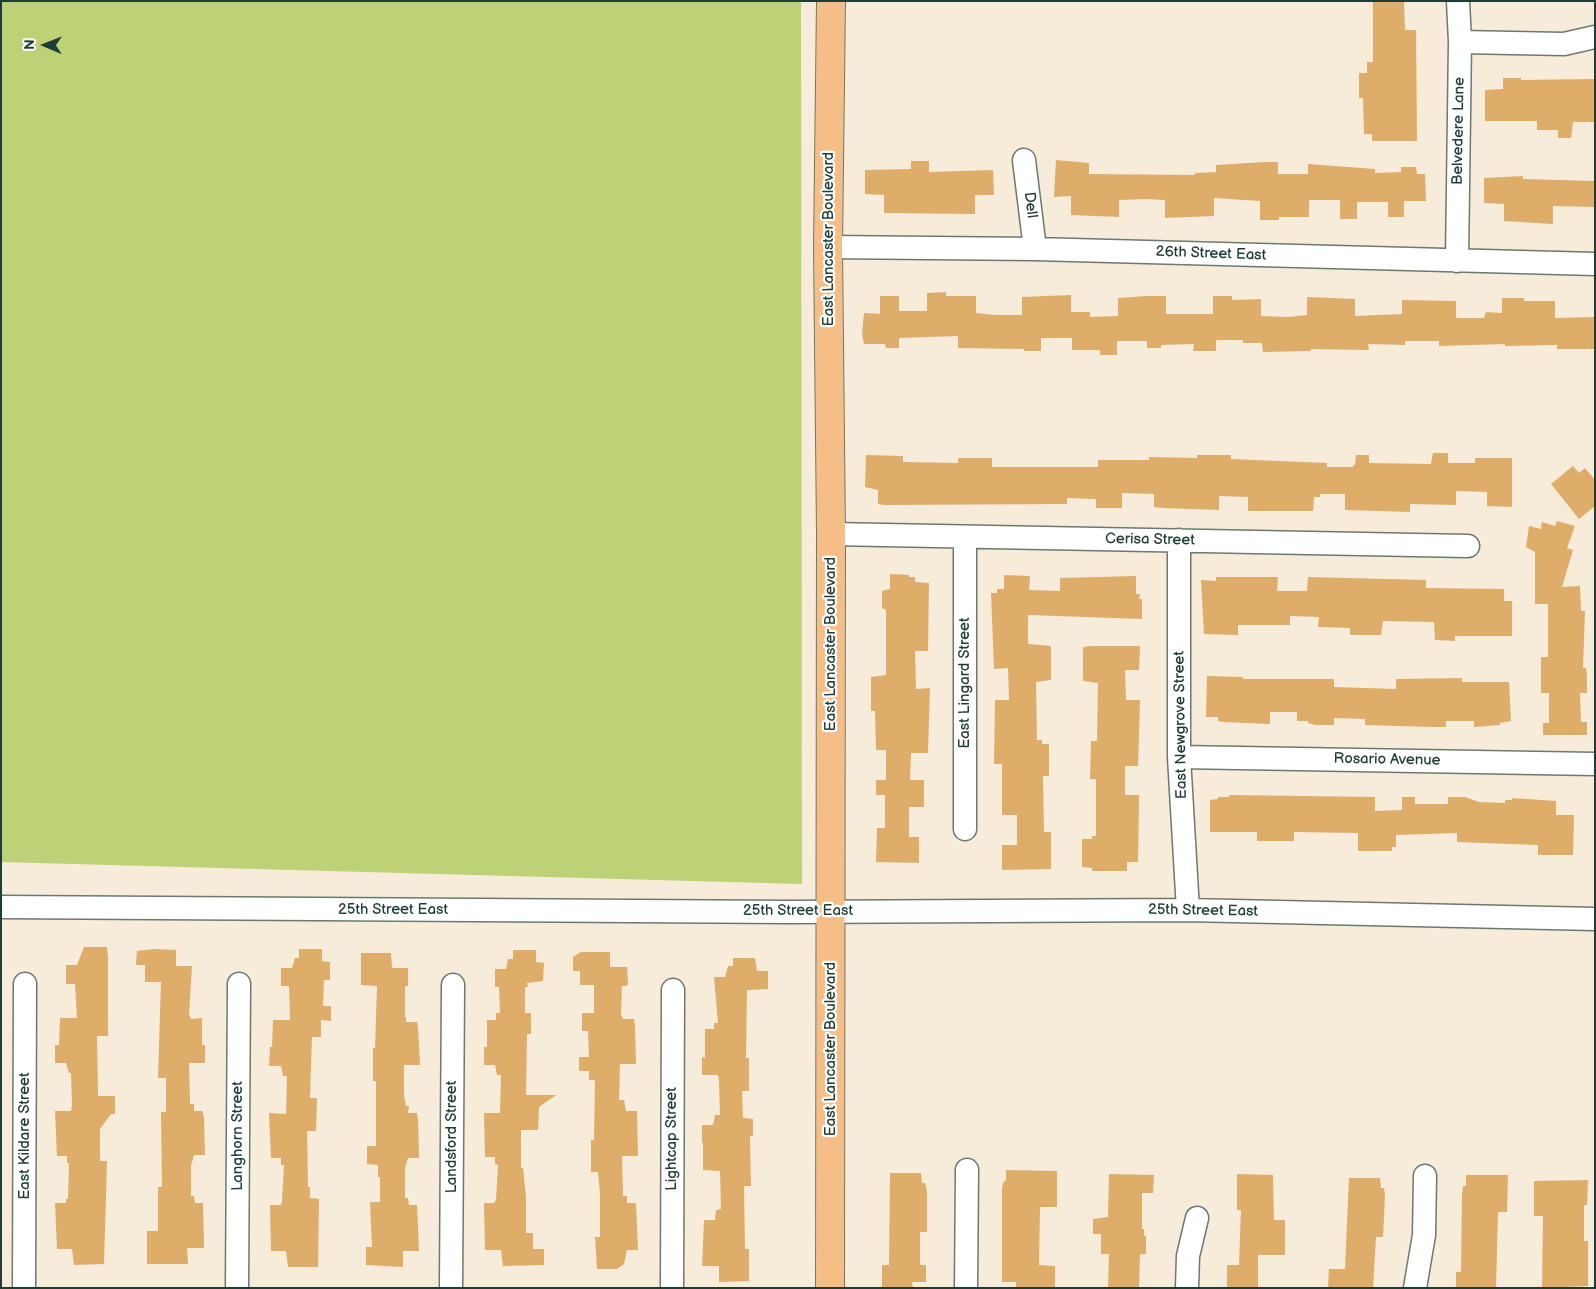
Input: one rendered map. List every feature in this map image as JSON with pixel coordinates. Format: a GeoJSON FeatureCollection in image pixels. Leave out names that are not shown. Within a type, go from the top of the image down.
{"type":"FeatureCollection","features":[{"type":"Feature","properties":{"kind":"main road","name":"East Lancaster Boulevard"},"geometry":{"type":"LineString","coordinates":[[830,1288],[831,534],[828,247],[831,1]]}},
{"type":"Feature","properties":{"kind":"street","name":"Belvedere Lane"},"geometry":{"type":"LineString","coordinates":[[1457,261],[1460,42],[1458,1]]}},
{"type":"Feature","properties":{"kind":"street"},"geometry":{"type":"LineString","coordinates":[[1460,42],[1564,44],[1595,37]]}},
{"type":"Feature","properties":{"kind":"street","name":"Dell"},"geometry":{"type":"LineString","coordinates":[[1024,160],[1035,249]]}},
{"type":"Feature","properties":{"kind":"street","name":"26th Street East"},"geometry":{"type":"LineString","coordinates":[[828,247],[1035,249],[1595,264]]}},
{"type":"Feature","properties":{"kind":"street","name":"Cerisa Street"},"geometry":{"type":"LineString","coordinates":[[831,534],[1468,546]]}},
{"type":"Feature","properties":{"kind":"street","name":"East Lingard Street"},"geometry":{"type":"LineString","coordinates":[[965,538],[965,829]]}},
{"type":"Feature","properties":{"kind":"street","name":"East Newgrove Street"},"geometry":{"type":"LineString","coordinates":[[1179,540],[1179,757],[1188,910]]}},
{"type":"Feature","properties":{"kind":"street","name":"Rosario Avenue"},"geometry":{"type":"LineString","coordinates":[[1179,757],[1595,764]]}},
{"type":"Feature","properties":{"kind":"street","name":"25th Street East"},"geometry":{"type":"LineString","coordinates":[[1,907],[831,912],[1188,910],[1595,919]]}},
{"type":"Feature","properties":{"kind":"street","name":"East Kildare Street"},"geometry":{"type":"LineString","coordinates":[[24,1288],[25,984]]}},
{"type":"Feature","properties":{"kind":"street","name":"Langhorn Street"},"geometry":{"type":"LineString","coordinates":[[237,1288],[239,984]]}},
{"type":"Feature","properties":{"kind":"street","name":"Landsford Street"},"geometry":{"type":"LineString","coordinates":[[451,1288],[453,986]]}},
{"type":"Feature","properties":{"kind":"street","name":"Lightcap Street"},"geometry":{"type":"LineString","coordinates":[[672,1288],[673,990]]}},
{"type":"Feature","properties":{"kind":"street"},"geometry":{"type":"LineString","coordinates":[[966,1288],[967,1170]]}},
{"type":"Feature","properties":{"kind":"street"},"geometry":{"type":"LineString","coordinates":[[1415,1288],[1424,1235],[1426,1176]]}},
{"type":"Feature","properties":{"kind":"street"},"geometry":{"type":"LineString","coordinates":[[1187,1288],[1188,1256],[1197,1218]]}},
{"type":"Feature","properties":{"kind":"green space"},"geometry":{"type":"Polygon","coordinates":[[[1,1],[801,1],[802,884],[1,862],[1,1]]]}},
{"type":"Feature","properties":{"kind":"building"},"geometry":{"type":"Polygon","coordinates":[[[1373,1],[1404,1],[1405,30],[1416,30],[1417,141],[1372,141],[1372,134],[1364,134],[1363,98],[1359,98],[1359,73],[1367,73],[1367,62],[1373,62],[1373,1]]]}},
{"type":"Feature","properties":{"kind":"building"},"geometry":{"type":"Polygon","coordinates":[[[1503,78],[1521,78],[1521,80],[1595,79],[1595,122],[1573,122],[1571,138],[1558,138],[1558,130],[1537,130],[1537,121],[1485,121],[1485,90],[1503,89],[1503,78]]]}},
{"type":"Feature","properties":{"kind":"building"},"geometry":{"type":"Polygon","coordinates":[[[1056,160],[1089,163],[1089,174],[1195,175],[1195,173],[1216,172],[1216,165],[1265,162],[1278,162],[1278,174],[1308,174],[1308,164],[1375,169],[1375,173],[1401,172],[1401,167],[1416,167],[1417,174],[1425,174],[1426,201],[1404,201],[1404,217],[1388,217],[1388,202],[1357,202],[1357,219],[1340,219],[1340,200],[1309,200],[1309,217],[1279,217],[1279,220],[1260,220],[1260,201],[1214,198],[1214,216],[1165,218],[1165,200],[1146,199],[1119,200],[1119,217],[1071,215],[1071,196],[1054,197],[1056,160]]]}},
{"type":"Feature","properties":{"kind":"building"},"geometry":{"type":"Polygon","coordinates":[[[911,161],[929,161],[929,172],[993,170],[994,195],[975,195],[975,214],[884,213],[884,195],[865,194],[865,170],[911,169],[911,161]]]}},
{"type":"Feature","properties":{"kind":"building"},"geometry":{"type":"Polygon","coordinates":[[[1523,176],[1523,179],[1595,181],[1595,207],[1553,206],[1553,224],[1504,221],[1504,204],[1484,203],[1484,178],[1523,176]]]}},
{"type":"Feature","properties":{"kind":"building"},"geometry":{"type":"Polygon","coordinates":[[[946,292],[946,296],[976,296],[976,313],[995,315],[1022,315],[1022,297],[1071,295],[1071,312],[1090,312],[1090,317],[1118,316],[1118,298],[1147,296],[1166,296],[1166,314],[1213,314],[1213,296],[1232,296],[1232,300],[1261,299],[1261,316],[1288,317],[1307,315],[1307,297],[1355,299],[1355,316],[1402,314],[1402,300],[1456,301],[1456,318],[1484,318],[1486,312],[1502,313],[1502,298],[1524,298],[1524,301],[1555,301],[1555,318],[1595,317],[1595,349],[1557,349],[1557,345],[1505,346],[1505,344],[1439,346],[1439,341],[1405,341],[1405,345],[1368,344],[1369,350],[1311,349],[1311,351],[1263,352],[1262,343],[1243,343],[1243,340],[1216,340],[1216,351],[1193,351],[1194,344],[1161,345],[1161,348],[1147,348],[1147,341],[1117,341],[1117,355],[1100,355],[1100,350],[1072,350],[1072,338],[1041,338],[1041,351],[958,348],[958,336],[899,338],[899,348],[886,348],[885,344],[864,344],[862,334],[864,313],[880,314],[880,296],[899,296],[899,311],[927,311],[927,293],[946,292]]]}},
{"type":"Feature","properties":{"kind":"building"},"geometry":{"type":"Polygon","coordinates":[[[1433,453],[1448,453],[1448,463],[1475,463],[1475,458],[1512,458],[1512,507],[1487,506],[1487,492],[1456,491],[1456,505],[1410,504],[1410,512],[1345,510],[1345,494],[1320,494],[1320,497],[1314,497],[1313,511],[1248,511],[1248,497],[1219,496],[1219,510],[1163,508],[1154,507],[1154,494],[1122,493],[1122,508],[1096,508],[1096,499],[1067,498],[1067,504],[884,505],[878,504],[878,490],[865,487],[866,455],[903,456],[903,462],[958,463],[958,458],[992,458],[992,467],[1098,467],[1098,460],[1149,460],[1149,457],[1197,458],[1197,455],[1231,455],[1231,459],[1327,463],[1327,467],[1353,467],[1356,455],[1369,455],[1369,463],[1431,464],[1433,453]]]}},
{"type":"Feature","properties":{"kind":"building"},"geometry":{"type":"Polygon","coordinates":[[[1573,466],[1579,473],[1585,468],[1595,480],[1595,506],[1579,519],[1551,484],[1573,466]]]}},
{"type":"Feature","properties":{"kind":"building"},"geometry":{"type":"Polygon","coordinates":[[[1557,521],[1575,526],[1567,548],[1573,550],[1562,587],[1580,586],[1581,611],[1585,611],[1583,668],[1586,668],[1587,693],[1580,693],[1581,722],[1587,722],[1587,735],[1543,735],[1543,723],[1549,723],[1549,693],[1541,693],[1541,657],[1548,657],[1548,604],[1535,604],[1535,552],[1526,547],[1529,526],[1541,529],[1542,522],[1555,526],[1557,521]]]}},
{"type":"Feature","properties":{"kind":"building"},"geometry":{"type":"Polygon","coordinates":[[[890,574],[909,575],[909,577],[915,577],[915,582],[929,583],[928,651],[915,651],[916,689],[930,688],[928,753],[911,753],[910,780],[924,780],[924,807],[909,807],[909,837],[919,837],[919,863],[876,862],[877,828],[885,828],[885,795],[876,795],[876,780],[886,780],[886,750],[876,750],[875,711],[871,711],[871,677],[886,675],[886,610],[882,608],[882,591],[890,589],[890,574]]]}},
{"type":"Feature","properties":{"kind":"building"},"geometry":{"type":"Polygon","coordinates":[[[1004,575],[1030,576],[1029,590],[1060,591],[1060,578],[1136,576],[1136,594],[1140,594],[1139,599],[1142,599],[1142,619],[1028,615],[1028,644],[1051,646],[1051,680],[1036,682],[1037,740],[1042,740],[1042,744],[1049,744],[1049,776],[1043,776],[1044,832],[1051,832],[1051,869],[1002,870],[1002,845],[1017,845],[1017,815],[1002,815],[1002,764],[994,764],[995,700],[1009,700],[1008,668],[994,669],[991,593],[997,593],[997,589],[1004,589],[1004,575]]]}},
{"type":"Feature","properties":{"kind":"building"},"geometry":{"type":"Polygon","coordinates":[[[1216,577],[1278,577],[1277,591],[1307,591],[1308,577],[1426,580],[1426,588],[1504,589],[1504,601],[1512,601],[1512,636],[1455,636],[1455,641],[1435,640],[1434,622],[1383,621],[1381,635],[1350,635],[1350,628],[1318,627],[1319,617],[1290,616],[1290,625],[1238,625],[1238,635],[1204,634],[1201,580],[1216,581],[1216,577]]]}},
{"type":"Feature","properties":{"kind":"building"},"geometry":{"type":"Polygon","coordinates":[[[1140,646],[1139,670],[1125,670],[1126,700],[1140,700],[1138,766],[1125,766],[1125,795],[1139,795],[1138,862],[1127,862],[1127,871],[1092,871],[1092,868],[1082,867],[1082,839],[1092,839],[1092,836],[1096,836],[1096,779],[1090,779],[1091,741],[1097,741],[1098,683],[1083,681],[1083,647],[1140,646]]]}},
{"type":"Feature","properties":{"kind":"building"},"geometry":{"type":"Polygon","coordinates":[[[1207,676],[1243,677],[1243,679],[1334,679],[1334,687],[1396,689],[1396,679],[1462,678],[1462,682],[1509,682],[1511,721],[1500,723],[1500,725],[1474,727],[1474,721],[1446,721],[1446,727],[1433,727],[1365,725],[1365,719],[1334,718],[1334,725],[1316,725],[1308,723],[1308,721],[1297,721],[1297,712],[1270,712],[1270,724],[1224,722],[1218,721],[1218,717],[1206,717],[1207,676]]]}},
{"type":"Feature","properties":{"kind":"building"},"geometry":{"type":"Polygon","coordinates":[[[1229,795],[1375,797],[1375,811],[1402,810],[1402,797],[1415,797],[1415,804],[1448,804],[1448,797],[1465,797],[1479,802],[1505,803],[1505,800],[1512,800],[1512,798],[1556,801],[1556,815],[1574,815],[1573,855],[1538,855],[1538,845],[1457,842],[1457,833],[1396,835],[1396,847],[1392,847],[1392,851],[1358,851],[1358,833],[1294,832],[1294,841],[1257,841],[1257,832],[1210,832],[1210,800],[1218,799],[1218,797],[1229,797],[1229,795]]]}},
{"type":"Feature","properties":{"kind":"building"},"geometry":{"type":"Polygon","coordinates":[[[84,947],[107,947],[108,1036],[97,1036],[98,1096],[115,1096],[115,1114],[111,1114],[100,1129],[100,1161],[107,1161],[104,1264],[74,1265],[72,1249],[57,1249],[55,1203],[66,1203],[66,1199],[68,1199],[69,1163],[67,1163],[67,1156],[57,1156],[55,1111],[71,1111],[72,1105],[71,1073],[69,1073],[66,1063],[55,1063],[55,1045],[59,1045],[60,1018],[77,1018],[75,984],[66,984],[66,965],[77,965],[84,947]]]}},
{"type":"Feature","properties":{"kind":"building"},"geometry":{"type":"Polygon","coordinates":[[[154,949],[176,950],[176,966],[192,966],[189,1014],[191,1019],[202,1018],[202,1045],[205,1045],[205,1063],[189,1063],[190,1104],[194,1104],[194,1111],[202,1111],[204,1117],[205,1155],[194,1155],[191,1166],[191,1196],[194,1196],[195,1203],[203,1203],[204,1248],[187,1248],[188,1264],[147,1264],[147,1231],[158,1231],[158,1187],[162,1187],[161,1112],[166,1112],[166,1078],[158,1078],[161,982],[145,982],[145,965],[136,965],[137,951],[154,949]]]}},
{"type":"Feature","properties":{"kind":"building"},"geometry":{"type":"Polygon","coordinates":[[[299,949],[322,949],[322,961],[330,962],[330,980],[324,980],[323,1006],[331,1006],[331,1021],[321,1020],[321,1037],[312,1037],[310,1098],[317,1098],[316,1131],[307,1131],[308,1187],[310,1187],[310,1198],[319,1199],[318,1267],[288,1267],[286,1251],[271,1251],[270,1205],[281,1205],[284,1165],[281,1165],[281,1158],[271,1158],[269,1113],[286,1114],[287,1076],[283,1076],[281,1066],[269,1066],[270,1047],[272,1047],[273,1020],[290,1020],[289,986],[281,986],[281,968],[292,968],[295,958],[299,958],[299,949]]]}},
{"type":"Feature","properties":{"kind":"building"},"geometry":{"type":"Polygon","coordinates":[[[513,950],[536,950],[536,962],[544,963],[543,981],[527,983],[528,987],[525,987],[525,1013],[531,1013],[531,1034],[527,1034],[526,1095],[556,1095],[539,1107],[538,1130],[521,1130],[521,1168],[523,1168],[526,1197],[526,1233],[533,1233],[533,1249],[544,1249],[544,1265],[503,1266],[501,1250],[485,1250],[484,1203],[494,1203],[496,1200],[498,1165],[495,1164],[495,1157],[485,1157],[484,1113],[500,1113],[501,1075],[497,1075],[495,1065],[484,1065],[484,1047],[487,1047],[487,1020],[496,1020],[496,1013],[500,1013],[499,987],[495,987],[495,969],[506,969],[508,959],[513,959],[513,950]]]}},
{"type":"Feature","properties":{"kind":"building"},"geometry":{"type":"Polygon","coordinates":[[[581,952],[610,952],[610,967],[627,967],[628,983],[627,986],[622,986],[621,1014],[623,1019],[634,1019],[635,1026],[636,1064],[620,1064],[619,1100],[624,1100],[626,1111],[637,1111],[638,1156],[622,1156],[623,1196],[627,1196],[627,1203],[636,1203],[638,1250],[627,1250],[624,1264],[617,1269],[597,1269],[595,1237],[600,1237],[600,1193],[598,1172],[591,1172],[591,1140],[594,1140],[595,1080],[589,1080],[589,1071],[579,1071],[579,1057],[589,1057],[588,1031],[582,1031],[582,1013],[594,1013],[594,985],[580,985],[580,971],[573,971],[573,957],[581,952]]]}},
{"type":"Feature","properties":{"kind":"building"},"geometry":{"type":"Polygon","coordinates":[[[361,953],[391,953],[392,968],[408,968],[408,986],[405,986],[405,1017],[406,1022],[417,1022],[418,1028],[420,1065],[404,1065],[404,1096],[406,1106],[409,1106],[408,1113],[417,1113],[418,1120],[419,1158],[408,1158],[405,1168],[405,1198],[408,1198],[409,1205],[417,1205],[419,1251],[403,1251],[403,1267],[366,1265],[366,1247],[372,1247],[370,1202],[380,1202],[378,1165],[367,1164],[367,1146],[376,1146],[376,1081],[373,1081],[373,1048],[375,1048],[377,986],[361,985],[361,953]]]}},
{"type":"Feature","properties":{"kind":"building"},"geometry":{"type":"Polygon","coordinates":[[[733,958],[755,958],[757,971],[768,971],[768,989],[747,990],[746,1058],[749,1058],[749,1091],[742,1091],[743,1118],[753,1119],[753,1136],[750,1136],[751,1186],[744,1186],[745,1249],[749,1249],[749,1281],[719,1282],[719,1266],[702,1266],[704,1220],[715,1220],[716,1210],[721,1209],[720,1171],[703,1170],[702,1143],[702,1125],[713,1125],[715,1115],[720,1115],[719,1081],[718,1075],[702,1075],[702,1057],[705,1058],[705,1029],[714,1029],[714,1023],[718,1023],[714,977],[725,977],[728,966],[733,966],[733,958]]]}},
{"type":"Feature","properties":{"kind":"building"},"geometry":{"type":"Polygon","coordinates":[[[1006,1170],[1057,1171],[1057,1207],[1040,1207],[1039,1265],[1055,1266],[1055,1288],[1016,1288],[1016,1282],[1002,1282],[1002,1188],[1004,1181],[1006,1181],[1006,1170]]]}},
{"type":"Feature","properties":{"kind":"building"},"geometry":{"type":"Polygon","coordinates":[[[890,1173],[921,1173],[922,1183],[925,1183],[927,1191],[927,1232],[920,1232],[920,1265],[926,1265],[926,1282],[912,1282],[913,1288],[882,1288],[882,1265],[889,1265],[890,1173]]]}},
{"type":"Feature","properties":{"kind":"building"},"geometry":{"type":"Polygon","coordinates":[[[1109,1174],[1154,1175],[1153,1193],[1142,1193],[1142,1229],[1144,1229],[1144,1236],[1146,1236],[1146,1254],[1140,1254],[1139,1288],[1108,1288],[1109,1254],[1101,1254],[1101,1234],[1093,1234],[1093,1219],[1108,1217],[1109,1174]]]}},
{"type":"Feature","properties":{"kind":"building"},"geometry":{"type":"Polygon","coordinates":[[[1237,1174],[1273,1175],[1274,1220],[1285,1220],[1285,1255],[1258,1255],[1258,1288],[1227,1288],[1227,1265],[1239,1265],[1241,1210],[1237,1210],[1237,1174]]]}},
{"type":"Feature","properties":{"kind":"building"},"geometry":{"type":"Polygon","coordinates":[[[1466,1175],[1508,1175],[1507,1212],[1498,1212],[1496,1288],[1456,1288],[1456,1272],[1461,1272],[1462,1194],[1463,1186],[1466,1186],[1466,1175]]]}},
{"type":"Feature","properties":{"kind":"building"},"geometry":{"type":"Polygon","coordinates":[[[1349,1178],[1380,1178],[1381,1188],[1384,1188],[1383,1237],[1376,1237],[1373,1288],[1328,1288],[1329,1269],[1345,1269],[1349,1178]]]}},
{"type":"Feature","properties":{"kind":"building"},"geometry":{"type":"Polygon","coordinates":[[[1588,1180],[1587,1205],[1584,1205],[1584,1241],[1588,1241],[1588,1286],[1542,1288],[1543,1216],[1534,1216],[1534,1181],[1588,1180]]]}}]}
